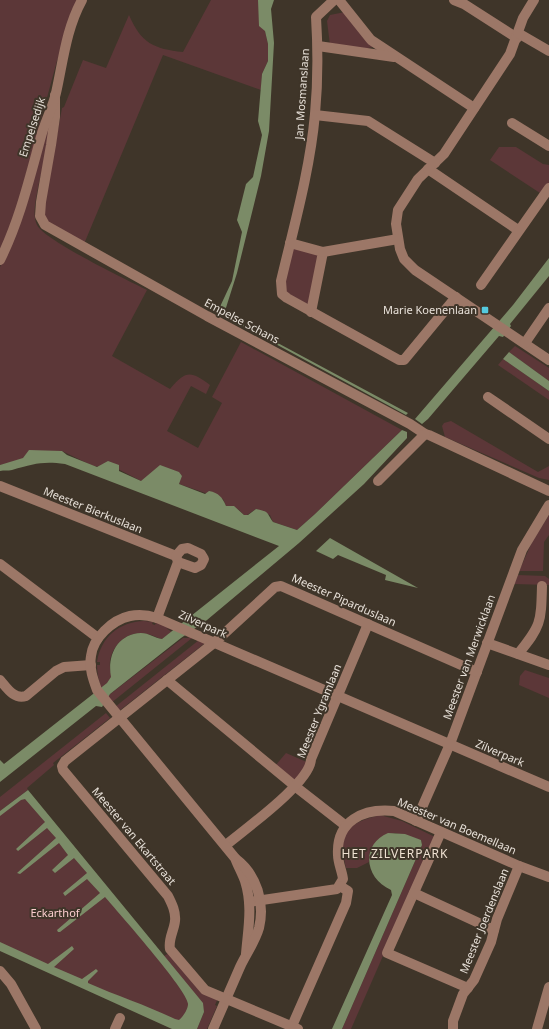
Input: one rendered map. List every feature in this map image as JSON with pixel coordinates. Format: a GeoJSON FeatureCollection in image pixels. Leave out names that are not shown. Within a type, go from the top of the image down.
{"type":"FeatureCollection","features":[{"type":"Feature","properties":{"kind":"street","name":"Empelsedijk"},"geometry":{"type":"LineString","coordinates":[[0,260],[20,208],[48,112],[55,95],[69,34],[82,0]]}},
{"type":"Feature","properties":{"kind":"street","name":"Jan Mosmanslaan"},"geometry":{"type":"LineString","coordinates":[[334,0],[316,17],[318,46],[315,115],[307,169],[281,281],[282,294],[311,312],[399,360],[404,360],[456,296]]}},
{"type":"Feature","properties":{"kind":"street"},"geometry":{"type":"LineString","coordinates":[[339,0],[371,40],[474,108]]}},
{"type":"Feature","properties":{"kind":"street"},"geometry":{"type":"LineString","coordinates":[[454,0],[464,4],[518,36],[549,51]]}},
{"type":"Feature","properties":{"kind":"street"},"geometry":{"type":"LineString","coordinates":[[534,0],[523,18],[518,36],[510,54],[444,154],[418,179],[398,210],[396,224],[398,239],[404,259],[415,270],[456,296],[549,360]]}},
{"type":"Feature","properties":{"kind":"street"},"geometry":{"type":"LineString","coordinates":[[318,46],[398,58]]}},
{"type":"Feature","properties":{"kind":"street","name":"Empelse Schans"},"geometry":{"type":"LineString","coordinates":[[55,95],[55,117],[52,146],[41,202],[40,216],[45,226],[207,316],[410,424],[425,434],[549,491]]}},
{"type":"Feature","properties":{"kind":"street"},"geometry":{"type":"LineString","coordinates":[[315,115],[368,121],[518,230]]}},
{"type":"Feature","properties":{"kind":"street"},"geometry":{"type":"LineString","coordinates":[[512,123],[549,146]]}},
{"type":"Feature","properties":{"kind":"street"},"geometry":{"type":"LineString","coordinates":[[480,285],[549,188]]}},
{"type":"Feature","properties":{"kind":"street"},"geometry":{"type":"LineString","coordinates":[[290,243],[323,252],[398,239]]}},
{"type":"Feature","properties":{"kind":"street"},"geometry":{"type":"LineString","coordinates":[[311,312],[323,252]]}},
{"type":"Feature","properties":{"kind":"street"},"geometry":{"type":"LineString","coordinates":[[525,343],[549,308]]}},
{"type":"Feature","properties":{"kind":"street"},"geometry":{"type":"LineString","coordinates":[[488,397],[549,439]]}},
{"type":"Feature","properties":{"kind":"street"},"geometry":{"type":"LineString","coordinates":[[378,481],[425,434]]}},
{"type":"Feature","properties":{"kind":"street","name":"Meester Bierkuslaan"},"geometry":{"type":"LineString","coordinates":[[0,486],[177,559],[157,618]]}},
{"type":"Feature","properties":{"kind":"street","name":"Meester van Merwicklaan"},"geometry":{"type":"LineString","coordinates":[[416,821],[450,744],[522,550],[549,505]]}},
{"type":"Feature","properties":{"kind":"street"},"geometry":{"type":"LineString","coordinates":[[0,564],[98,638]]}},
{"type":"Feature","properties":{"kind":"street","name":"Meester Piparduslaan"},"geometry":{"type":"LineString","coordinates":[[215,642],[275,588],[281,586],[477,672]]}},
{"type":"Feature","properties":{"kind":"street"},"geometry":{"type":"LineString","coordinates":[[518,654],[536,632],[540,621],[542,586]]}},
{"type":"Feature","properties":{"kind":"street","name":"Zilverpark"},"geometry":{"type":"LineString","coordinates":[[246,954],[250,927],[249,902],[245,881],[235,858],[226,845],[97,690],[92,676],[91,656],[98,638],[107,628],[129,616],[143,615],[157,618],[549,787]]}},
{"type":"Feature","properties":{"kind":"street","name":"Meester Ygramlaan"},"geometry":{"type":"LineString","coordinates":[[226,845],[296,787],[311,765],[311,759],[368,624]]}},
{"type":"Feature","properties":{"kind":"street"},"geometry":{"type":"LineString","coordinates":[[120,717],[215,642]]}},
{"type":"Feature","properties":{"kind":"street"},"geometry":{"type":"LineString","coordinates":[[487,643],[549,665]]}},
{"type":"Feature","properties":{"kind":"street"},"geometry":{"type":"LineString","coordinates":[[0,680],[13,695],[22,698],[64,666],[91,665]]}},
{"type":"Feature","properties":{"kind":"street"},"geometry":{"type":"LineString","coordinates":[[167,680],[296,787],[346,826],[338,844],[338,857],[343,879],[340,886],[332,891],[260,902],[249,902]]}},
{"type":"Feature","properties":{"kind":"street","name":"Meester van Ekartstraat"},"geometry":{"type":"LineString","coordinates":[[120,717],[65,761],[62,766],[63,770],[168,896],[175,914],[175,922],[169,943],[170,949],[205,990],[226,999]]}},
{"type":"Feature","properties":{"kind":"street","name":"Meester van Boemellaan"},"geometry":{"type":"LineString","coordinates":[[346,826],[352,820],[361,815],[382,810],[394,811],[519,866],[549,876]]}},
{"type":"Feature","properties":{"kind":"street"},"geometry":{"type":"LineString","coordinates":[[441,832],[387,953],[468,988]]}},
{"type":"Feature","properties":{"kind":"street","name":"Zilverpark"},"geometry":{"type":"LineString","coordinates":[[213,1029],[259,928],[261,914],[257,887],[252,875],[244,865],[235,858]]}},
{"type":"Feature","properties":{"kind":"street","name":"Meester Joerdenslaan"},"geometry":{"type":"LineString","coordinates":[[452,1029],[453,1021],[463,994],[474,980],[491,942],[497,919],[519,866]]}},
{"type":"Feature","properties":{"kind":"street"},"geometry":{"type":"LineString","coordinates":[[226,999],[295,1028],[346,903],[348,891],[340,886]]}},
{"type":"Feature","properties":{"kind":"street"},"geometry":{"type":"LineString","coordinates":[[414,894],[494,930]]}},
{"type":"Feature","properties":{"kind":"street"},"geometry":{"type":"LineString","coordinates":[[0,971],[11,984],[36,1029]]}},
{"type":"Feature","properties":{"kind":"street"},"geometry":{"type":"LineString","coordinates":[[537,1029],[549,987]]}},
{"type":"Feature","properties":{"kind":"street"},"geometry":{"type":"LineString","coordinates":[[115,1029],[120,1018]]}},
{"type":"Feature","properties":{"kind":"green space"},"geometry":{"type":"Polygon","coordinates":[[[0,0],[79,0],[57,61],[16,211],[0,253],[0,0]]]}},
{"type":"Feature","properties":{"kind":"green space"},"geometry":{"type":"Polygon","coordinates":[[[211,0],[258,0],[268,44],[268,61],[262,74],[261,90],[163,55],[84,244],[46,221],[43,211],[62,108],[64,107],[83,60],[106,68],[129,15],[138,32],[150,43],[164,49],[183,52],[211,0]]]}},
{"type":"Feature","properties":{"kind":"green space"},"geometry":{"type":"Polygon","coordinates":[[[345,12],[373,47],[359,50],[330,45],[327,21],[330,15],[345,12]]]}},
{"type":"Feature","properties":{"kind":"green space"},"geometry":{"type":"Polygon","coordinates":[[[48,122],[48,147],[36,197],[35,217],[37,225],[43,232],[70,250],[147,290],[112,356],[170,389],[180,378],[189,375],[198,377],[210,385],[206,394],[191,386],[167,431],[198,448],[222,403],[212,397],[241,342],[402,430],[297,530],[273,522],[270,515],[256,509],[247,515],[244,515],[239,510],[226,506],[223,499],[179,484],[182,475],[141,481],[118,469],[93,466],[62,451],[0,465],[0,267],[6,254],[48,122]]]}},
{"type":"Feature","properties":{"kind":"green space"},"geometry":{"type":"Polygon","coordinates":[[[499,147],[516,147],[543,164],[549,165],[549,187],[543,195],[490,160],[499,147]]]}},
{"type":"Feature","properties":{"kind":"green space"},"geometry":{"type":"Polygon","coordinates":[[[293,247],[320,255],[309,305],[287,293],[284,283],[293,247]]]}},
{"type":"Feature","properties":{"kind":"green space"},"geometry":{"type":"Polygon","coordinates":[[[515,346],[549,368],[549,381],[509,352],[515,346]]]}},
{"type":"Feature","properties":{"kind":"green space"},"geometry":{"type":"Polygon","coordinates":[[[503,359],[549,391],[549,400],[498,365],[503,359]]]}},
{"type":"Feature","properties":{"kind":"green space"},"geometry":{"type":"Polygon","coordinates":[[[451,421],[538,472],[549,466],[549,480],[539,478],[445,437],[442,426],[444,423],[451,421]]]}},
{"type":"Feature","properties":{"kind":"green space"},"geometry":{"type":"Polygon","coordinates":[[[549,515],[549,535],[544,542],[543,571],[519,571],[533,540],[549,515]]]}},
{"type":"Feature","properties":{"kind":"green space"},"geometry":{"type":"Polygon","coordinates":[[[518,575],[545,576],[549,579],[549,585],[514,584],[518,575]]]}},
{"type":"Feature","properties":{"kind":"green space"},"geometry":{"type":"Polygon","coordinates":[[[135,622],[153,622],[152,624],[155,625],[156,622],[175,629],[192,638],[111,703],[102,690],[99,680],[97,665],[100,665],[100,662],[97,662],[99,653],[107,638],[113,632],[127,624],[135,622]],[[166,628],[172,632],[162,639],[149,634],[140,633],[123,639],[118,643],[112,655],[110,663],[111,680],[103,687],[109,695],[183,638],[189,638],[184,634],[166,628]]]}},
{"type":"Feature","properties":{"kind":"green space"},"geometry":{"type":"Polygon","coordinates":[[[199,640],[205,643],[119,711],[115,707],[199,640]]]}},
{"type":"Feature","properties":{"kind":"green space"},"geometry":{"type":"Polygon","coordinates":[[[525,670],[549,678],[549,698],[519,685],[520,676],[525,670]]]}},
{"type":"Feature","properties":{"kind":"green space"},"geometry":{"type":"Polygon","coordinates":[[[106,713],[110,718],[53,763],[54,765],[27,788],[28,790],[0,811],[0,797],[106,713]]]}},
{"type":"Feature","properties":{"kind":"green space"},"geometry":{"type":"Polygon","coordinates":[[[286,753],[309,763],[296,783],[275,766],[286,753]]]}},
{"type":"Feature","properties":{"kind":"green space","name":"Eckarthof"},"geometry":{"type":"Polygon","coordinates":[[[28,792],[201,1008],[191,1029],[0,949],[0,814],[28,792]]]}},
{"type":"Feature","properties":{"kind":"green space"},"geometry":{"type":"Polygon","coordinates":[[[380,815],[402,821],[435,837],[351,1029],[342,1029],[422,845],[421,840],[395,833],[380,840],[373,846],[369,856],[369,862],[357,868],[346,868],[343,846],[347,831],[352,826],[360,822],[380,815]]]}},
{"type":"Feature","properties":{"kind":"green space"},"geometry":{"type":"Polygon","coordinates":[[[169,953],[218,998],[215,1005],[217,1006],[207,1029],[197,1029],[204,1012],[164,956],[169,953]]]}},
{"type":"Feature","properties":{"kind":"shaded area"},"geometry":{"type":"Polygon","coordinates":[[[258,0],[274,0],[271,9],[274,43],[269,131],[261,176],[237,273],[224,314],[408,413],[406,415],[224,316],[218,311],[232,281],[242,232],[237,220],[246,184],[253,177],[262,135],[258,121],[262,74],[268,61],[268,44],[265,31],[259,26],[258,0]]]}},
{"type":"Feature","properties":{"kind":"shaded area"},"geometry":{"type":"Polygon","coordinates":[[[549,258],[549,276],[510,324],[511,326],[503,337],[499,336],[428,419],[422,424],[415,419],[513,305],[549,258]]]}},
{"type":"Feature","properties":{"kind":"shaded area"},"geometry":{"type":"Polygon","coordinates":[[[509,352],[549,381],[549,391],[503,359],[509,352]]]}},
{"type":"Feature","properties":{"kind":"shaded area"},"geometry":{"type":"Polygon","coordinates":[[[402,430],[407,432],[407,438],[364,484],[299,543],[207,620],[181,638],[110,694],[102,707],[96,706],[0,782],[0,760],[4,764],[107,683],[111,677],[110,669],[112,654],[120,642],[133,634],[141,633],[162,639],[279,546],[65,464],[44,463],[0,471],[0,465],[23,458],[29,450],[62,451],[67,455],[97,467],[108,461],[119,465],[119,471],[141,481],[160,465],[179,472],[182,476],[179,484],[205,494],[209,491],[218,494],[226,506],[234,506],[244,515],[248,515],[256,509],[264,511],[273,522],[297,530],[402,430]]]}},
{"type":"Feature","properties":{"kind":"shaded area"},"geometry":{"type":"Polygon","coordinates":[[[330,538],[418,588],[385,580],[386,575],[338,555],[333,559],[316,551],[330,538]]]}},
{"type":"Feature","properties":{"kind":"shaded area"},"geometry":{"type":"Polygon","coordinates":[[[28,790],[203,1003],[204,1012],[197,1029],[172,1029],[0,951],[0,942],[48,964],[72,946],[74,949],[54,967],[82,979],[96,969],[98,971],[88,981],[88,983],[175,1019],[181,1019],[187,1008],[188,1004],[177,984],[105,897],[58,932],[57,930],[100,893],[87,879],[65,896],[63,893],[87,873],[74,858],[55,873],[52,870],[68,855],[59,843],[20,874],[17,873],[56,838],[47,828],[18,851],[16,849],[45,822],[25,799],[21,800],[0,816],[0,811],[28,790]]]}},
{"type":"Feature","properties":{"kind":"shaded area"},"geometry":{"type":"Polygon","coordinates":[[[388,833],[405,834],[421,840],[422,845],[342,1029],[332,1029],[392,895],[391,890],[382,885],[376,878],[371,870],[369,862],[373,845],[379,838],[388,833]]]}},
{"type":"Feature","properties":{"kind":"place","name":"Marie Koenenlaan"},"geometry":{"type":"Point","coordinates":[485,310]}},
{"type":"Feature","properties":{"kind":"district","name":"HET ZILVERPARK"},"geometry":{"type":"Point","coordinates":[395,854]}}]}
